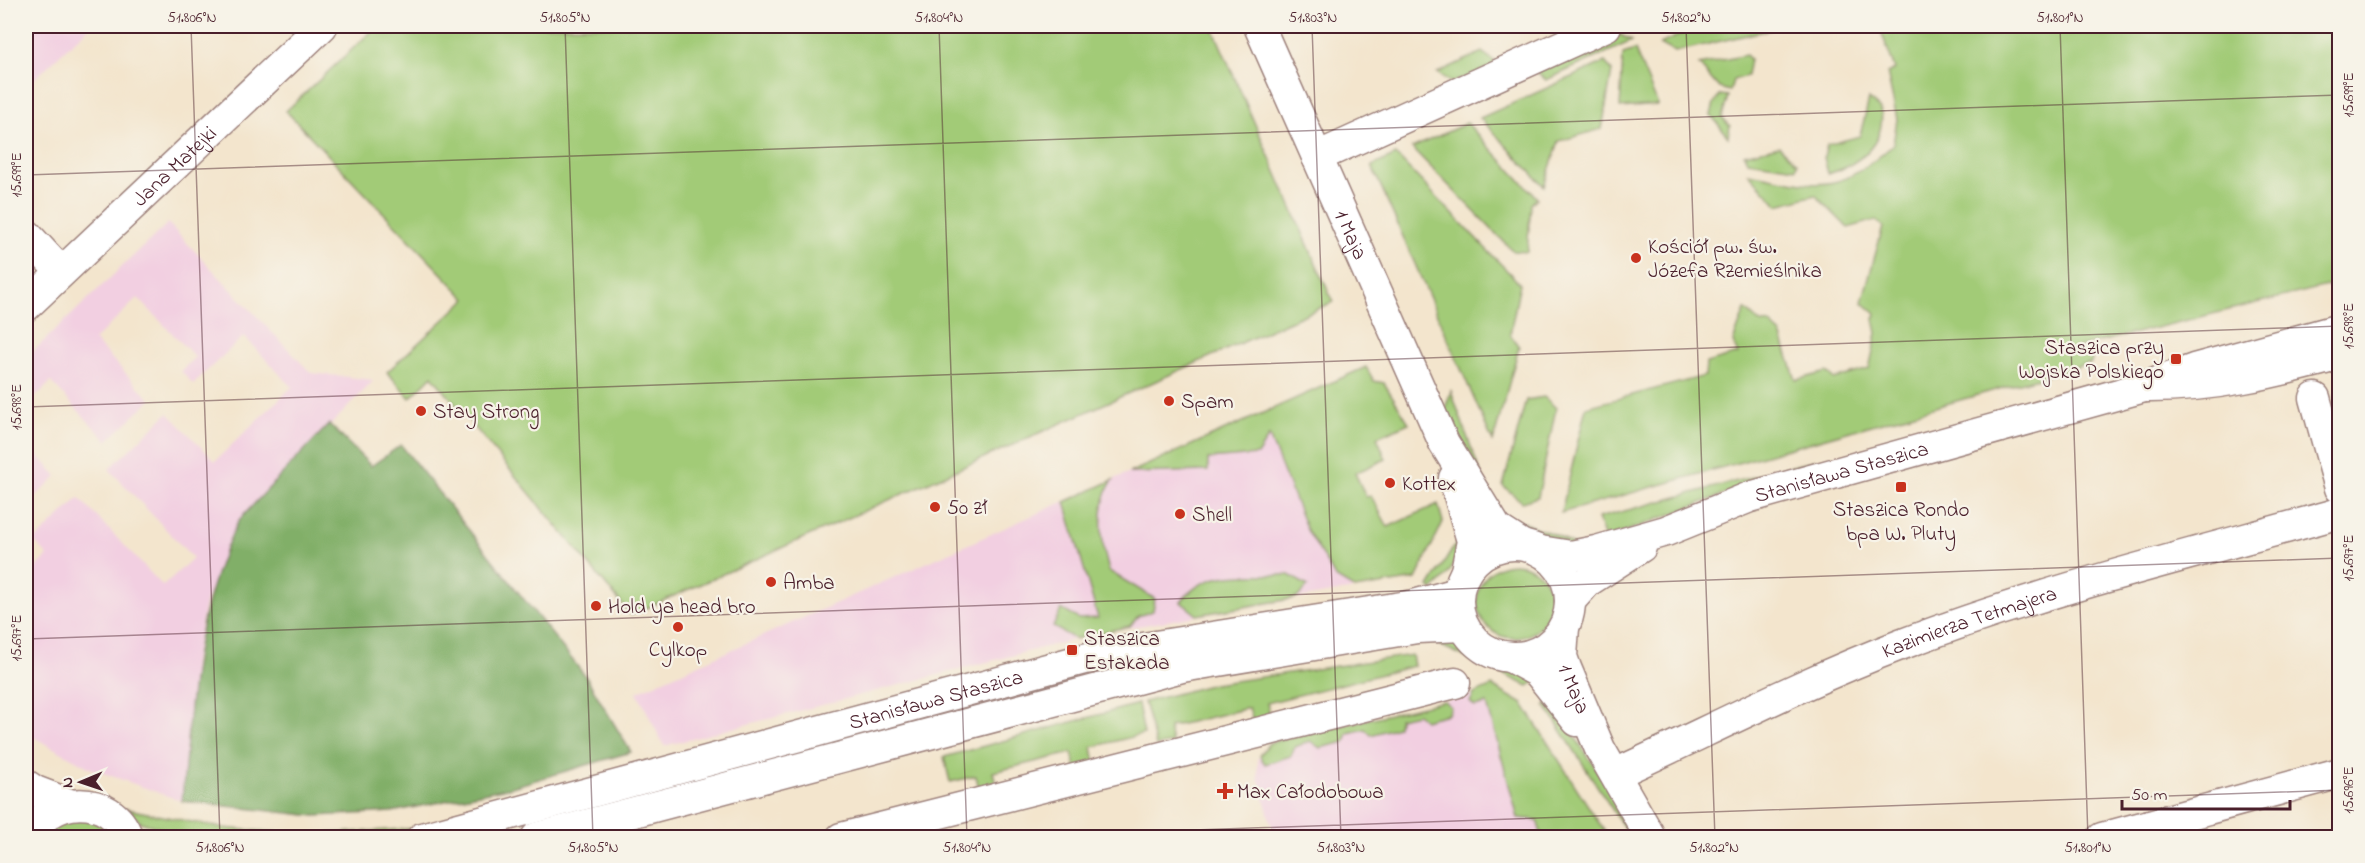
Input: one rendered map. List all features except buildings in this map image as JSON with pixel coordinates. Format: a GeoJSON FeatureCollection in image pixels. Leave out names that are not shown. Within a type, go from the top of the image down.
{"type":"FeatureCollection","features":[{"type":"Feature","properties":{"kind":"street","name":"Jana Matejki"},"geometry":{"type":"LineString","coordinates":[[26,306],[322,26]]}},
{"type":"Feature","properties":{"kind":"street","name":"1 Maja"},"geometry":{"type":"LineString","coordinates":[[1259,26],[1444,443],[1497,529],[1531,548]]}},
{"type":"Feature","properties":{"kind":"street"},"geometry":{"type":"LineString","coordinates":[[1317,157],[1606,26]]}},
{"type":"Feature","properties":{"kind":"street"},"geometry":{"type":"LineString","coordinates":[[26,234],[61,272]]}},
{"type":"Feature","properties":{"kind":"street","name":"Stanisława Staszica"},"geometry":{"type":"LineString","coordinates":[[1531,548],[1579,554],[1666,531],[1750,497],[2144,387],[2194,369],[2340,329]]}},
{"type":"Feature","properties":{"kind":"street","name":"Stanisława Staszica"},"geometry":{"type":"LineString","coordinates":[[2144,387],[2200,386],[2263,376],[2340,355]]}},
{"type":"Feature","properties":{"kind":"street"},"geometry":{"type":"LineString","coordinates":[[2315,398],[2340,488]]}},
{"type":"Feature","properties":{"kind":"street","name":"1 Maja"},"geometry":{"type":"LineString","coordinates":[[1444,443],[1472,541],[1462,582]]}},
{"type":"Feature","properties":{"kind":"street","name":"Kazimierza Tetmajera"},"geometry":{"type":"LineString","coordinates":[[1615,774],[1899,645],[1979,617],[2106,578],[2340,513]]}},
{"type":"Feature","properties":{"kind":"street"},"geometry":{"type":"LineString","coordinates":[[1567,614],[1568,586],[1562,572],[1531,548],[1506,545],[1490,550],[1476,559],[1462,582],[1458,609],[1463,626],[1471,639],[1483,649],[1512,658],[1528,656],[1543,650],[1555,640],[1567,614],[1587,582],[1666,531]]}},
{"type":"Feature","properties":{"kind":"street","name":"Stanisława Staszica"},"geometry":{"type":"LineString","coordinates":[[422,837],[467,832],[1099,655],[1414,605],[1462,582]]}},
{"type":"Feature","properties":{"kind":"street","name":"1 Maja"},"geometry":{"type":"LineString","coordinates":[[1567,614],[1562,657],[1600,749]]}},
{"type":"Feature","properties":{"kind":"street","name":"Stanisława Staszica"},"geometry":{"type":"LineString","coordinates":[[536,837],[1182,667],[1417,628],[1463,626]]}},
{"type":"Feature","properties":{"kind":"street","name":"1 Maja"},"geometry":{"type":"LineString","coordinates":[[1512,658],[1538,672],[1600,749],[1651,837]]}},
{"type":"Feature","properties":{"kind":"street"},"geometry":{"type":"LineString","coordinates":[[841,837],[1455,684]]}},
{"type":"Feature","properties":{"kind":"street"},"geometry":{"type":"LineString","coordinates":[[2102,837],[2340,773]]}},
{"type":"Feature","properties":{"kind":"street"},"geometry":{"type":"LineString","coordinates":[[26,785],[35,791],[69,804]]}},
{"type":"Feature","properties":{"kind":"street"},"geometry":{"type":"LineString","coordinates":[[27,836],[40,819],[54,809],[69,804],[86,803],[102,808],[134,835]]}},
{"type":"Feature","properties":{"kind":"shaded area"},"geometry":{"type":"Polygon","coordinates":[[[26,26],[90,26],[26,87],[26,26]]]}},
{"type":"Feature","properties":{"kind":"shaded area"},"geometry":{"type":"Polygon","coordinates":[[[168,223],[311,373],[374,380],[239,520],[229,539],[205,604],[194,661],[182,801],[92,769],[26,733],[26,578],[48,556],[34,541],[79,498],[163,586],[193,558],[109,469],[168,413],[215,461],[292,387],[244,336],[193,384],[181,371],[195,357],[138,298],[94,340],[151,400],[107,441],[51,382],[26,406],[26,358],[168,223]]]}},
{"type":"Feature","properties":{"kind":"shaded area"},"geometry":{"type":"Polygon","coordinates":[[[1260,414],[1335,577],[1355,589],[1103,632],[664,746],[637,692],[1260,414]]]}},
{"type":"Feature","properties":{"kind":"shaded area"},"geometry":{"type":"Polygon","coordinates":[[[26,443],[57,476],[26,506],[26,443]]]}},
{"type":"Feature","properties":{"kind":"shaded area"},"geometry":{"type":"Polygon","coordinates":[[[1474,694],[1487,703],[1518,818],[1538,820],[1542,837],[1275,837],[1258,777],[1258,759],[1269,743],[1474,694]]]}},
{"type":"Feature","properties":{"kind":"green space"},"geometry":{"type":"Polygon","coordinates":[[[377,26],[1212,26],[1333,302],[631,615],[432,376],[410,398],[387,372],[466,299],[286,111],[377,26]]]}},
{"type":"Feature","properties":{"kind":"green space"},"geometry":{"type":"Polygon","coordinates":[[[1699,26],[1785,26],[1675,52],[1660,44],[1699,26]]]}},
{"type":"Feature","properties":{"kind":"green space"},"geometry":{"type":"Polygon","coordinates":[[[1879,26],[1960,26],[1962,28],[1971,26],[2339,26],[2339,283],[2078,347],[2079,354],[2093,353],[2091,363],[1561,513],[1586,407],[1705,376],[1706,363],[1738,354],[1733,342],[1745,309],[1760,323],[1770,324],[1781,334],[1796,380],[1827,372],[1834,379],[1869,369],[1877,333],[1874,319],[1876,314],[1862,302],[1883,227],[1876,220],[1848,228],[1815,195],[1778,205],[1748,173],[1810,184],[1826,183],[1856,173],[1893,145],[1897,119],[1887,73],[1895,69],[1879,26]]]}},
{"type":"Feature","properties":{"kind":"green space"},"geometry":{"type":"Polygon","coordinates":[[[1617,33],[1632,41],[1546,80],[1536,71],[1617,33]]]}},
{"type":"Feature","properties":{"kind":"green space"},"geometry":{"type":"Polygon","coordinates":[[[1635,50],[1658,105],[1620,108],[1623,54],[1635,50]]]}},
{"type":"Feature","properties":{"kind":"green space"},"geometry":{"type":"Polygon","coordinates":[[[1482,52],[1498,64],[1452,83],[1437,73],[1482,52]]]}},
{"type":"Feature","properties":{"kind":"green space"},"geometry":{"type":"Polygon","coordinates":[[[1746,55],[1750,59],[1747,76],[1733,80],[1730,91],[1719,88],[1699,65],[1746,55]]]}},
{"type":"Feature","properties":{"kind":"green space"},"geometry":{"type":"Polygon","coordinates":[[[1605,62],[1612,71],[1602,129],[1559,141],[1544,186],[1480,118],[1605,62]]]}},
{"type":"Feature","properties":{"kind":"green space"},"geometry":{"type":"Polygon","coordinates":[[[1720,95],[1728,96],[1722,118],[1730,126],[1728,137],[1711,115],[1714,103],[1720,95]]]}},
{"type":"Feature","properties":{"kind":"green space"},"geometry":{"type":"Polygon","coordinates":[[[1869,99],[1881,110],[1879,133],[1874,143],[1859,159],[1828,174],[1824,157],[1827,145],[1860,136],[1869,99]]]}},
{"type":"Feature","properties":{"kind":"green space"},"geometry":{"type":"Polygon","coordinates":[[[1467,123],[1537,198],[1531,204],[1527,252],[1513,251],[1412,148],[1467,123]]]}},
{"type":"Feature","properties":{"kind":"green space"},"geometry":{"type":"Polygon","coordinates":[[[1779,146],[1797,163],[1796,168],[1748,161],[1744,154],[1779,146]]]}},
{"type":"Feature","properties":{"kind":"green space"},"geometry":{"type":"Polygon","coordinates":[[[1396,155],[1520,284],[1510,334],[1519,347],[1493,442],[1372,166],[1396,155]]]}},
{"type":"Feature","properties":{"kind":"green space"},"geometry":{"type":"Polygon","coordinates":[[[1366,367],[1374,381],[1384,383],[1409,423],[1377,437],[1386,459],[1355,473],[1366,497],[1371,496],[1388,527],[1438,504],[1443,522],[1416,579],[1355,589],[1335,577],[1307,530],[1269,436],[1257,455],[1208,459],[1208,471],[1129,473],[1366,367]]]}},
{"type":"Feature","properties":{"kind":"green space"},"geometry":{"type":"Polygon","coordinates":[[[1451,391],[1487,492],[1444,412],[1451,391]]]}},
{"type":"Feature","properties":{"kind":"green space"},"geometry":{"type":"Polygon","coordinates":[[[1544,397],[1556,408],[1538,497],[1522,502],[1503,486],[1526,400],[1544,397]]]}},
{"type":"Feature","properties":{"kind":"green space"},"geometry":{"type":"Polygon","coordinates":[[[329,424],[371,466],[401,445],[586,677],[631,752],[512,787],[392,812],[315,816],[182,801],[196,658],[212,588],[223,554],[239,520],[329,424]]]}},
{"type":"Feature","properties":{"kind":"green space"},"geometry":{"type":"Polygon","coordinates":[[[1816,460],[1605,539],[1598,518],[1816,460]]]}},
{"type":"Feature","properties":{"kind":"green space"},"geometry":{"type":"Polygon","coordinates":[[[1113,480],[1104,500],[1102,512],[1102,536],[1109,571],[1155,599],[1153,611],[1138,616],[1130,626],[1075,639],[1053,627],[1061,609],[1079,619],[1098,618],[1065,502],[1113,480]]]}},
{"type":"Feature","properties":{"kind":"green space"},"geometry":{"type":"Polygon","coordinates":[[[1505,516],[1558,536],[1578,548],[1553,545],[1536,533],[1514,529],[1505,516]]]}},
{"type":"Feature","properties":{"kind":"green space"},"geometry":{"type":"Polygon","coordinates":[[[1460,537],[1458,553],[1453,566],[1432,590],[1429,587],[1460,537]]]}},
{"type":"Feature","properties":{"kind":"green space"},"geometry":{"type":"Polygon","coordinates":[[[1507,564],[1521,564],[1535,570],[1545,580],[1551,594],[1549,615],[1535,632],[1521,638],[1507,638],[1493,632],[1483,622],[1477,608],[1477,594],[1483,580],[1493,570],[1507,564]]]}},
{"type":"Feature","properties":{"kind":"green space"},"geometry":{"type":"Polygon","coordinates":[[[1244,575],[1289,575],[1308,586],[1297,598],[1197,615],[1181,602],[1191,591],[1216,578],[1244,575]]]}},
{"type":"Feature","properties":{"kind":"green space"},"geometry":{"type":"Polygon","coordinates":[[[1437,632],[1458,641],[1476,658],[1515,669],[1538,681],[1528,686],[1437,644],[1437,632]]]}},
{"type":"Feature","properties":{"kind":"green space"},"geometry":{"type":"Polygon","coordinates":[[[1412,655],[1414,666],[1267,703],[1271,720],[1254,724],[1249,708],[1169,727],[1172,743],[1156,746],[1144,702],[1214,684],[1412,655]]]}},
{"type":"Feature","properties":{"kind":"green space"},"geometry":{"type":"Polygon","coordinates":[[[1492,686],[1523,704],[1608,837],[1542,837],[1537,820],[1518,818],[1487,704],[1475,707],[1470,702],[1474,694],[1492,686]]]}},
{"type":"Feature","properties":{"kind":"green space"},"geometry":{"type":"Polygon","coordinates":[[[1444,701],[1451,707],[1448,714],[1424,720],[1417,714],[1399,718],[1398,727],[1371,735],[1365,729],[1348,733],[1345,742],[1320,748],[1310,741],[1295,747],[1291,756],[1265,764],[1260,756],[1269,743],[1444,701]]]}},
{"type":"Feature","properties":{"kind":"green space"},"geometry":{"type":"Polygon","coordinates":[[[1551,701],[1642,837],[1630,837],[1545,705],[1551,701]]]}},
{"type":"Feature","properties":{"kind":"green space"},"geometry":{"type":"Polygon","coordinates":[[[1138,704],[1144,734],[1092,747],[1095,763],[1076,769],[1072,753],[993,772],[997,788],[980,793],[976,776],[950,782],[944,757],[1138,704]]]}},
{"type":"Feature","properties":{"kind":"green space"},"geometry":{"type":"Polygon","coordinates":[[[127,809],[223,828],[304,835],[423,828],[384,837],[229,837],[174,832],[140,822],[127,809]]]}},
{"type":"Feature","properties":{"kind":"green space"},"geometry":{"type":"Polygon","coordinates":[[[97,819],[115,838],[42,838],[59,820],[97,819]]]}},
{"type":"Feature","properties":{"kind":"place","name":"Kościół pw. św. Józefa Rzemieślnika"},"geometry":{"type":"Point","coordinates":[1636,258]}},
{"type":"Feature","properties":{"kind":"place","name":"Staszica przy Wojska Polskiego"},"geometry":{"type":"Point","coordinates":[2176,359]}},
{"type":"Feature","properties":{"kind":"place","name":"Spam"},"geometry":{"type":"Point","coordinates":[1169,401]}},
{"type":"Feature","properties":{"kind":"place","name":"Stay Strong"},"geometry":{"type":"Point","coordinates":[421,411]}},
{"type":"Feature","properties":{"kind":"place","name":"Kottex"},"geometry":{"type":"Point","coordinates":[1390,483]}},
{"type":"Feature","properties":{"kind":"place","name":"Staszica Rondo bpa W. Pluty"},"geometry":{"type":"Point","coordinates":[1901,487]}},
{"type":"Feature","properties":{"kind":"place","name":"50 zł"},"geometry":{"type":"Point","coordinates":[935,507]}},
{"type":"Feature","properties":{"kind":"place","name":"Shell"},"geometry":{"type":"Point","coordinates":[1180,514]}},
{"type":"Feature","properties":{"kind":"place","name":"Amba"},"geometry":{"type":"Point","coordinates":[771,582]}},
{"type":"Feature","properties":{"kind":"place","name":"Hold ya head bro"},"geometry":{"type":"Point","coordinates":[596,606]}},
{"type":"Feature","properties":{"kind":"place","name":"Cylkop"},"geometry":{"type":"Point","coordinates":[678,627]}},
{"type":"Feature","properties":{"kind":"place","name":"Staszica Estakada"},"geometry":{"type":"Point","coordinates":[1072,650]}},
{"type":"Feature","properties":{"kind":"place","name":"Max Całodobowa"},"geometry":{"type":"Point","coordinates":[1225,791]}}]}
